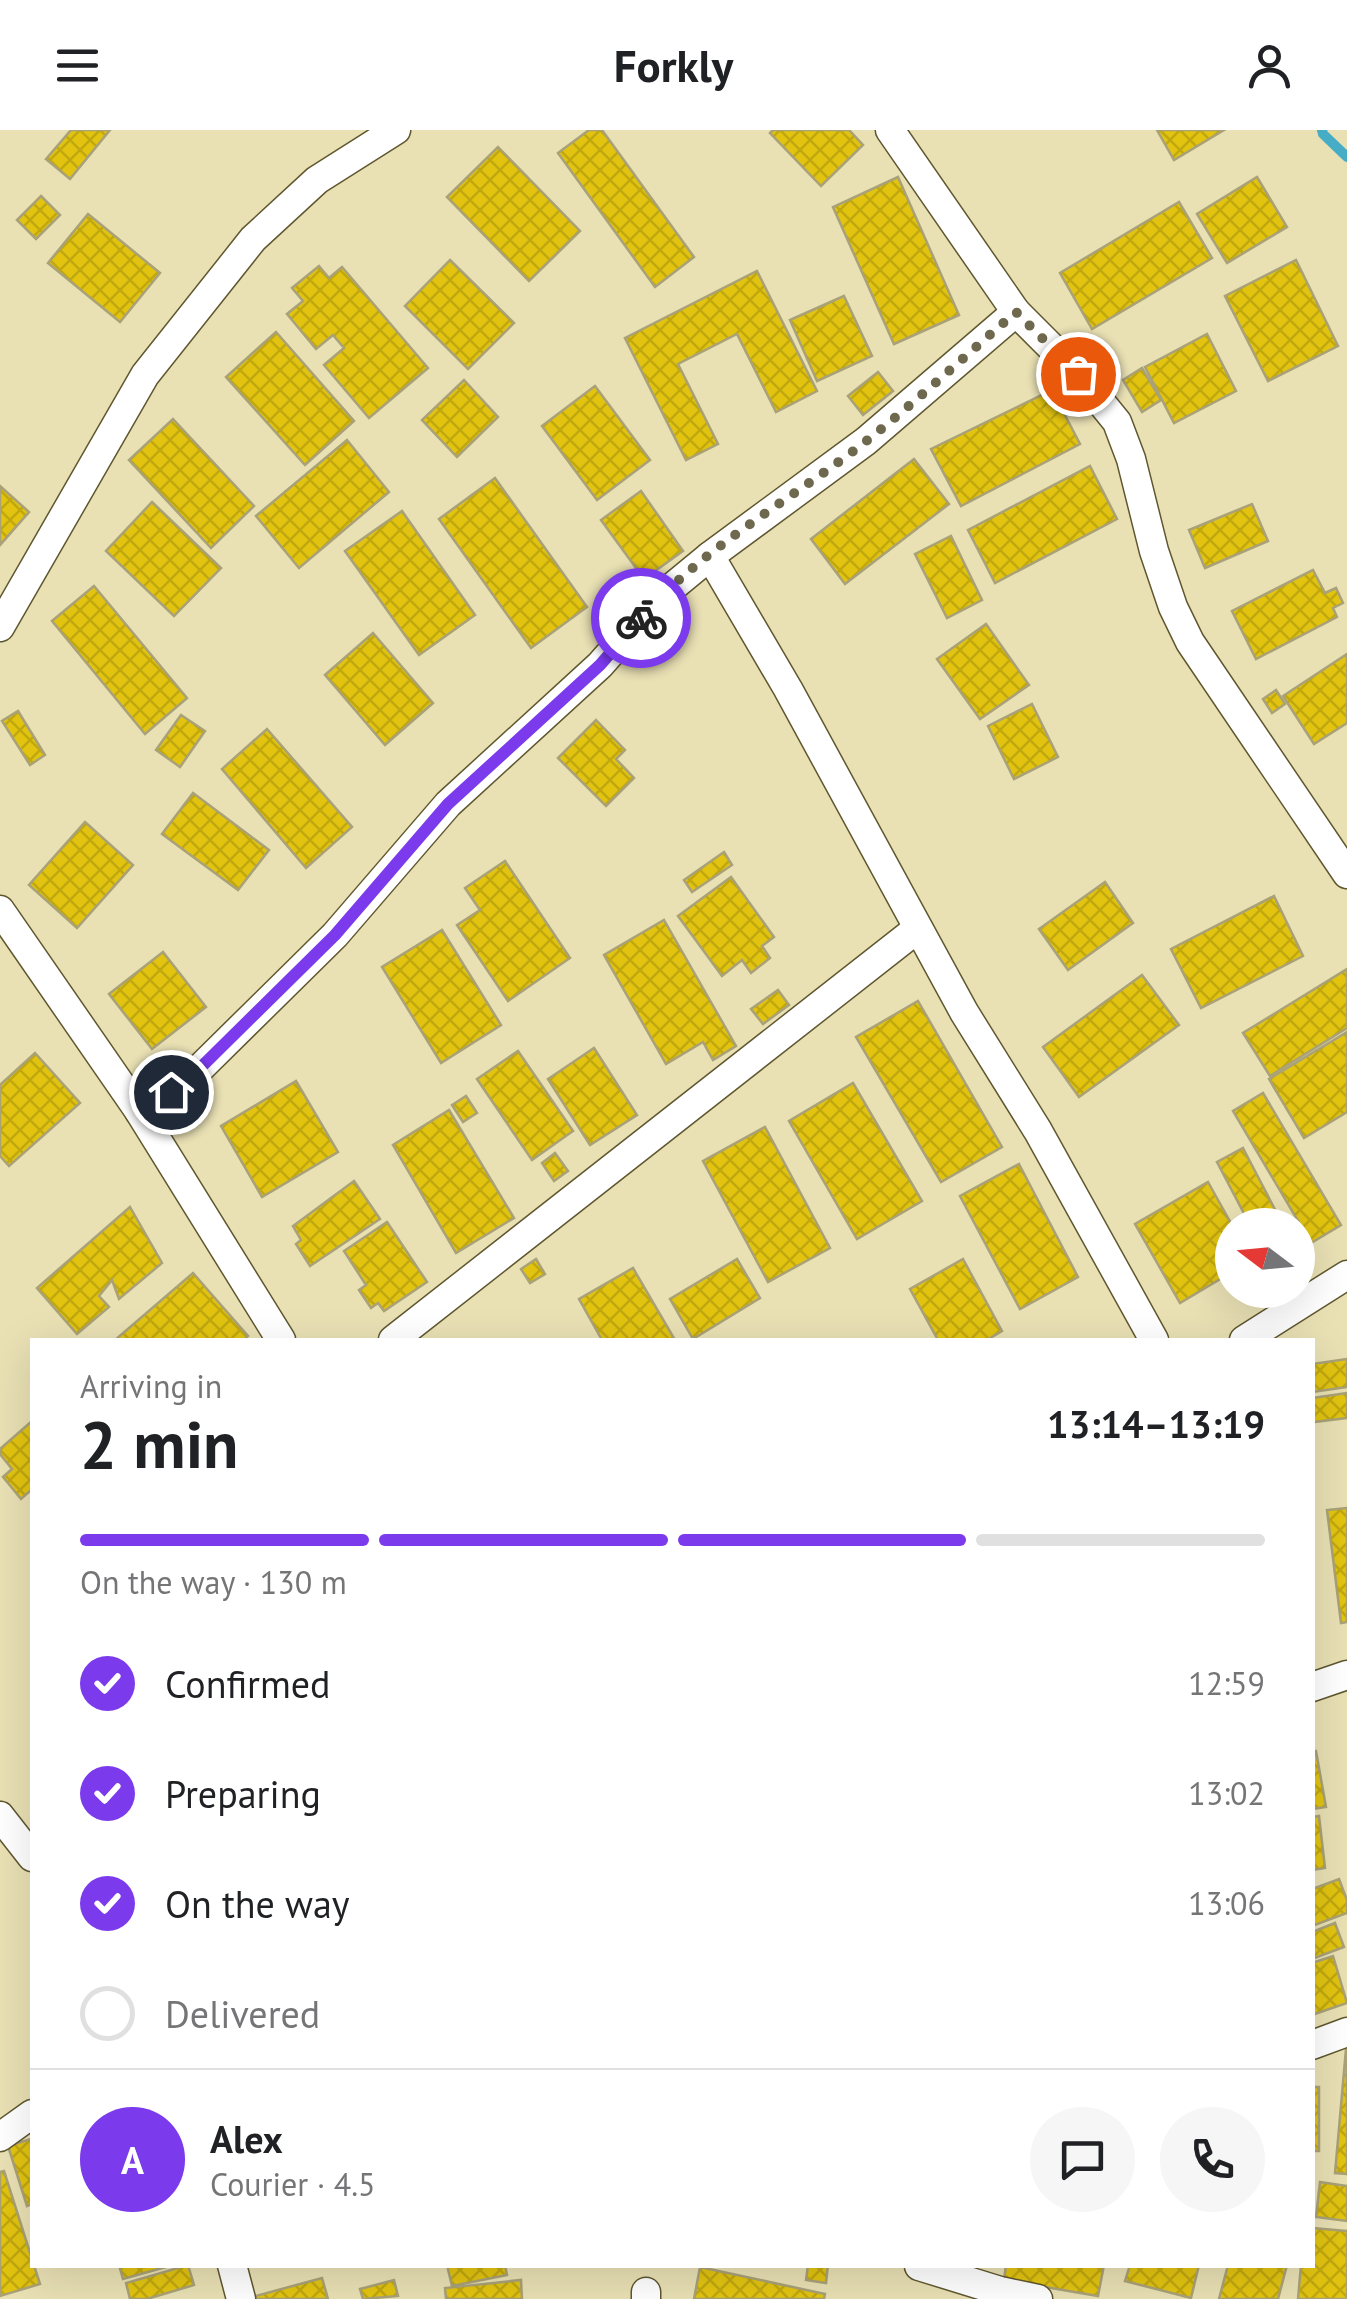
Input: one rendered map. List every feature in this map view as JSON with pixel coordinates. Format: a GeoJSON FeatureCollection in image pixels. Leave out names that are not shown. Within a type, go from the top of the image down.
{"type":"FeatureCollection","features":[{"type":"Feature","properties":{"kind":"street"},"geometry":{"type":"LineString","coordinates":[[0,627],[145,374],[253,238],[317,180],[396,130]]}},
{"type":"Feature","properties":{"kind":"street"},"geometry":{"type":"LineString","coordinates":[[890,130],[1016,312],[1078,374],[1117,422],[1131,458],[1154,551],[1190,642],[1347,874]]}},
{"type":"Feature","properties":{"kind":"street"},"geometry":{"type":"LineString","coordinates":[[139,1111],[186,1082],[335,935],[448,804],[600,665],[658,598],[866,441],[1016,312]]}},
{"type":"Feature","properties":{"kind":"street"},"geometry":{"type":"LineString","coordinates":[[704,561],[788,689],[917,929],[1038,1131],[1153,1338]]}},
{"type":"Feature","properties":{"kind":"street"},"geometry":{"type":"LineString","coordinates":[[0,910],[139,1111],[280,1338]]}},
{"type":"Feature","properties":{"kind":"street"},"geometry":{"type":"LineString","coordinates":[[396,1338],[917,929]]}},
{"type":"Feature","properties":{"kind":"street"},"geometry":{"type":"LineString","coordinates":[[1247,1338],[1347,1275]]}},
{"type":"Feature","properties":{"kind":"street"},"geometry":{"type":"LineString","coordinates":[[1315,1686],[1347,1675]]}},
{"type":"Feature","properties":{"kind":"street"},"geometry":{"type":"LineString","coordinates":[[0,1816],[30,1854]]}},
{"type":"Feature","properties":{"kind":"street"},"geometry":{"type":"LineString","coordinates":[[1315,2043],[1347,2032]]}},
{"type":"Feature","properties":{"kind":"street"},"geometry":{"type":"LineString","coordinates":[[0,2137],[30,2115]]}},
{"type":"Feature","properties":{"kind":"street"},"geometry":{"type":"LineString","coordinates":[[233,2268],[241,2299]]}},
{"type":"Feature","properties":{"kind":"street"},"geometry":{"type":"LineString","coordinates":[[925,2268],[999,2295],[1038,2299]]}},
{"type":"Feature","properties":{"kind":"building"},"geometry":{"type":"Polygon","coordinates":[[[71,130],[110,130],[70,179],[46,159],[71,130]]]}},
{"type":"Feature","properties":{"kind":"building"},"geometry":{"type":"Polygon","coordinates":[[[589,130],[602,130],[694,257],[655,287],[558,153],[589,130]]]}},
{"type":"Feature","properties":{"kind":"building"},"geometry":{"type":"Polygon","coordinates":[[[849,130],[863,145],[821,186],[770,133],[849,130]]]}},
{"type":"Feature","properties":{"kind":"building"},"geometry":{"type":"Polygon","coordinates":[[[1157,130],[1224,130],[1174,160],[1157,130]]]}},
{"type":"Feature","properties":{"kind":"building"},"geometry":{"type":"Polygon","coordinates":[[[498,147],[580,231],[529,281],[447,197],[498,147]]]}},
{"type":"Feature","properties":{"kind":"building"},"geometry":{"type":"Polygon","coordinates":[[[898,177],[959,315],[894,344],[833,207],[898,177]]]}},
{"type":"Feature","properties":{"kind":"building"},"geometry":{"type":"Polygon","coordinates":[[[1257,177],[1287,227],[1227,263],[1197,214],[1257,177]]]}},
{"type":"Feature","properties":{"kind":"building"},"geometry":{"type":"Polygon","coordinates":[[[41,196],[60,215],[36,239],[17,220],[41,196]]]}},
{"type":"Feature","properties":{"kind":"building"},"geometry":{"type":"Polygon","coordinates":[[[1179,202],[1212,258],[1092,329],[1060,273],[1179,202]]]}},
{"type":"Feature","properties":{"kind":"building"},"geometry":{"type":"Polygon","coordinates":[[[88,214],[160,273],[120,322],[48,263],[88,214]]]}},
{"type":"Feature","properties":{"kind":"building"},"geometry":{"type":"Polygon","coordinates":[[[450,260],[514,323],[468,369],[405,306],[450,260]]]}},
{"type":"Feature","properties":{"kind":"building"},"geometry":{"type":"Polygon","coordinates":[[[1296,260],[1338,346],[1268,381],[1225,296],[1296,260]]]}},
{"type":"Feature","properties":{"kind":"building"},"geometry":{"type":"Polygon","coordinates":[[[319,266],[329,278],[342,267],[428,368],[369,418],[324,365],[344,348],[333,335],[316,349],[287,314],[303,301],[292,288],[319,266]]]}},
{"type":"Feature","properties":{"kind":"building"},"geometry":{"type":"Polygon","coordinates":[[[757,271],[817,391],[776,412],[737,334],[678,364],[718,444],[686,460],[625,338],[757,271]]]}},
{"type":"Feature","properties":{"kind":"building"},"geometry":{"type":"Polygon","coordinates":[[[844,296],[872,356],[817,381],[790,320],[844,296]]]}},
{"type":"Feature","properties":{"kind":"building"},"geometry":{"type":"Polygon","coordinates":[[[276,332],[354,421],[305,465],[226,377],[276,332]]]}},
{"type":"Feature","properties":{"kind":"building"},"geometry":{"type":"Polygon","coordinates":[[[1207,334],[1236,391],[1174,423],[1145,367],[1207,334]]]}},
{"type":"Feature","properties":{"kind":"building"},"geometry":{"type":"Polygon","coordinates":[[[1142,368],[1161,400],[1142,412],[1123,380],[1142,368]]]}},
{"type":"Feature","properties":{"kind":"building"},"geometry":{"type":"Polygon","coordinates":[[[878,372],[893,391],[863,415],[848,396],[878,372]]]}},
{"type":"Feature","properties":{"kind":"building"},"geometry":{"type":"Polygon","coordinates":[[[464,380],[498,417],[457,457],[422,420],[464,380]]]}},
{"type":"Feature","properties":{"kind":"building"},"geometry":{"type":"Polygon","coordinates":[[[595,386],[650,460],[597,500],[542,426],[595,386]]]}},
{"type":"Feature","properties":{"kind":"building"},"geometry":{"type":"Polygon","coordinates":[[[1052,390],[1080,444],[961,506],[931,449],[1052,390]]]}},
{"type":"Feature","properties":{"kind":"building"},"geometry":{"type":"Polygon","coordinates":[[[173,419],[254,506],[211,548],[129,460],[173,419]]]}},
{"type":"Feature","properties":{"kind":"building"},"geometry":{"type":"Polygon","coordinates":[[[347,440],[389,492],[299,568],[256,516],[347,440]]]}},
{"type":"Feature","properties":{"kind":"building"},"geometry":{"type":"Polygon","coordinates":[[[914,459],[949,504],[845,584],[811,539],[914,459]]]}},
{"type":"Feature","properties":{"kind":"building"},"geometry":{"type":"Polygon","coordinates":[[[1090,466],[1117,519],[995,583],[968,530],[1090,466]]]}},
{"type":"Feature","properties":{"kind":"building"},"geometry":{"type":"Polygon","coordinates":[[[495,478],[587,607],[531,648],[439,519],[495,478]]]}},
{"type":"Feature","properties":{"kind":"building"},"geometry":{"type":"Polygon","coordinates":[[[0,486],[29,512],[0,545],[0,486]]]}},
{"type":"Feature","properties":{"kind":"building"},"geometry":{"type":"Polygon","coordinates":[[[641,491],[683,551],[644,579],[601,520],[641,491]]]}},
{"type":"Feature","properties":{"kind":"building"},"geometry":{"type":"Polygon","coordinates":[[[152,502],[221,568],[174,616],[106,551],[152,502]]]}},
{"type":"Feature","properties":{"kind":"building"},"geometry":{"type":"Polygon","coordinates":[[[1252,504],[1268,541],[1205,568],[1189,530],[1252,504]]]}},
{"type":"Feature","properties":{"kind":"building"},"geometry":{"type":"Polygon","coordinates":[[[402,511],[475,615],[419,655],[345,551],[402,511]]]}},
{"type":"Feature","properties":{"kind":"building"},"geometry":{"type":"Polygon","coordinates":[[[951,536],[982,600],[947,618],[915,554],[951,536]]]}},
{"type":"Feature","properties":{"kind":"building"},"geometry":{"type":"Polygon","coordinates":[[[1313,570],[1325,593],[1336,588],[1343,603],[1333,608],[1337,617],[1256,659],[1232,611],[1313,570]]]}},
{"type":"Feature","properties":{"kind":"building"},"geometry":{"type":"Polygon","coordinates":[[[94,586],[187,698],[145,734],[52,621],[94,586]]]}},
{"type":"Feature","properties":{"kind":"building"},"geometry":{"type":"Polygon","coordinates":[[[986,624],[1029,685],[980,719],[937,659],[986,624]]]}},
{"type":"Feature","properties":{"kind":"building"},"geometry":{"type":"Polygon","coordinates":[[[373,633],[433,703],[385,745],[325,675],[373,633]]]}},
{"type":"Feature","properties":{"kind":"building"},"geometry":{"type":"Polygon","coordinates":[[[1347,654],[1347,723],[1314,744],[1283,696],[1347,654]]]}},
{"type":"Feature","properties":{"kind":"building"},"geometry":{"type":"Polygon","coordinates":[[[1276,690],[1285,704],[1272,713],[1263,699],[1276,690]]]}},
{"type":"Feature","properties":{"kind":"building"},"geometry":{"type":"Polygon","coordinates":[[[1032,704],[1058,757],[1014,779],[988,726],[1032,704]]]}},
{"type":"Feature","properties":{"kind":"building"},"geometry":{"type":"Polygon","coordinates":[[[18,711],[45,755],[30,765],[2,721],[18,711]]]}},
{"type":"Feature","properties":{"kind":"building"},"geometry":{"type":"Polygon","coordinates":[[[181,715],[205,731],[180,767],[156,750],[181,715]]]}},
{"type":"Feature","properties":{"kind":"building"},"geometry":{"type":"Polygon","coordinates":[[[596,720],[625,750],[616,759],[634,778],[606,806],[558,758],[596,720]]]}},
{"type":"Feature","properties":{"kind":"building"},"geometry":{"type":"Polygon","coordinates":[[[267,729],[352,827],[306,868],[222,769],[267,729]]]}},
{"type":"Feature","properties":{"kind":"building"},"geometry":{"type":"Polygon","coordinates":[[[193,793],[269,850],[238,890],[162,834],[193,793]]]}},
{"type":"Feature","properties":{"kind":"building"},"geometry":{"type":"Polygon","coordinates":[[[85,822],[133,865],[77,928],[29,885],[85,822]]]}},
{"type":"Feature","properties":{"kind":"building"},"geometry":{"type":"Polygon","coordinates":[[[724,852],[732,865],[692,892],[684,880],[724,852]]]}},
{"type":"Feature","properties":{"kind":"building"},"geometry":{"type":"Polygon","coordinates":[[[505,861],[570,958],[508,1001],[457,925],[480,910],[465,888],[505,861]]]}},
{"type":"Feature","properties":{"kind":"building"},"geometry":{"type":"Polygon","coordinates":[[[731,877],[774,937],[762,946],[770,958],[751,973],[742,960],[722,976],[678,916],[731,877]]]}},
{"type":"Feature","properties":{"kind":"building"},"geometry":{"type":"Polygon","coordinates":[[[1105,882],[1133,923],[1068,970],[1039,929],[1105,882]]]}},
{"type":"Feature","properties":{"kind":"building"},"geometry":{"type":"Polygon","coordinates":[[[1274,896],[1303,956],[1201,1008],[1171,949],[1274,896]]]}},
{"type":"Feature","properties":{"kind":"building"},"geometry":{"type":"Polygon","coordinates":[[[664,920],[736,1046],[713,1060],[703,1042],[666,1064],[604,955],[664,920]]]}},
{"type":"Feature","properties":{"kind":"building"},"geometry":{"type":"Polygon","coordinates":[[[442,930],[501,1025],[441,1063],[382,967],[442,930]]]}},
{"type":"Feature","properties":{"kind":"building"},"geometry":{"type":"Polygon","coordinates":[[[163,952],[206,1007],[152,1049],[109,994],[163,952]]]}},
{"type":"Feature","properties":{"kind":"building"},"geometry":{"type":"Polygon","coordinates":[[[1347,969],[1347,1028],[1270,1076],[1243,1033],[1347,969]]]}},
{"type":"Feature","properties":{"kind":"building"},"geometry":{"type":"Polygon","coordinates":[[[1142,975],[1179,1025],[1079,1097],[1043,1047],[1142,975]]]}},
{"type":"Feature","properties":{"kind":"building"},"geometry":{"type":"Polygon","coordinates":[[[778,990],[789,1005],[763,1024],[751,1009],[778,990]]]}},
{"type":"Feature","properties":{"kind":"building"},"geometry":{"type":"Polygon","coordinates":[[[918,1001],[1002,1147],[941,1182],[856,1037],[918,1001]]]}},
{"type":"Feature","properties":{"kind":"building"},"geometry":{"type":"Polygon","coordinates":[[[1347,1032],[1347,1112],[1304,1138],[1269,1079],[1347,1032]]]}},
{"type":"Feature","properties":{"kind":"building"},"geometry":{"type":"Polygon","coordinates":[[[594,1048],[637,1115],[590,1145],[548,1079],[594,1048]]]}},
{"type":"Feature","properties":{"kind":"building"},"geometry":{"type":"Polygon","coordinates":[[[518,1051],[573,1131],[532,1160],[477,1079],[518,1051]]]}},
{"type":"Feature","properties":{"kind":"building"},"geometry":{"type":"Polygon","coordinates":[[[35,1053],[80,1103],[9,1166],[0,1156],[0,1085],[35,1053]]]}},
{"type":"Feature","properties":{"kind":"building"},"geometry":{"type":"Polygon","coordinates":[[[296,1081],[338,1152],[262,1197],[221,1126],[296,1081]]]}},
{"type":"Feature","properties":{"kind":"building"},"geometry":{"type":"Polygon","coordinates":[[[853,1083],[922,1201],[857,1239],[789,1121],[853,1083]]]}},
{"type":"Feature","properties":{"kind":"building"},"geometry":{"type":"Polygon","coordinates":[[[1263,1093],[1341,1225],[1315,1241],[1315,1208],[1290,1208],[1233,1111],[1263,1093]]]}},
{"type":"Feature","properties":{"kind":"building"},"geometry":{"type":"Polygon","coordinates":[[[466,1096],[477,1113],[463,1122],[452,1105],[466,1096]]]}},
{"type":"Feature","properties":{"kind":"building"},"geometry":{"type":"Polygon","coordinates":[[[449,1110],[514,1218],[456,1253],[393,1145],[449,1110]]]}},
{"type":"Feature","properties":{"kind":"building"},"geometry":{"type":"Polygon","coordinates":[[[765,1127],[830,1248],[768,1282],[703,1161],[765,1127]]]}},
{"type":"Feature","properties":{"kind":"building"},"geometry":{"type":"Polygon","coordinates":[[[1243,1148],[1274,1208],[1241,1208],[1217,1162],[1243,1148]]]}},
{"type":"Feature","properties":{"kind":"building"},"geometry":{"type":"Polygon","coordinates":[[[555,1153],[568,1171],[554,1181],[542,1163],[555,1153]]]}},
{"type":"Feature","properties":{"kind":"building"},"geometry":{"type":"Polygon","coordinates":[[[1019,1164],[1078,1277],[1020,1309],[960,1196],[1019,1164]]]}},
{"type":"Feature","properties":{"kind":"building"},"geometry":{"type":"Polygon","coordinates":[[[354,1181],[380,1219],[310,1266],[296,1244],[301,1240],[293,1226],[354,1181]]]}},
{"type":"Feature","properties":{"kind":"building"},"geometry":{"type":"Polygon","coordinates":[[[1208,1182],[1223,1208],[1215,1208],[1215,1282],[1180,1303],[1135,1224],[1208,1182]]]}},
{"type":"Feature","properties":{"kind":"building"},"geometry":{"type":"Polygon","coordinates":[[[130,1207],[162,1263],[119,1299],[112,1280],[99,1296],[109,1307],[77,1334],[37,1288],[130,1207]]]}},
{"type":"Feature","properties":{"kind":"building"},"geometry":{"type":"Polygon","coordinates":[[[387,1222],[427,1282],[384,1311],[378,1303],[371,1308],[359,1290],[366,1285],[344,1251],[387,1222]]]}},
{"type":"Feature","properties":{"kind":"building"},"geometry":{"type":"Polygon","coordinates":[[[536,1259],[545,1274],[530,1283],[521,1269],[536,1259]]]}},
{"type":"Feature","properties":{"kind":"building"},"geometry":{"type":"Polygon","coordinates":[[[737,1259],[760,1298],[695,1338],[670,1299],[737,1259]]]}},
{"type":"Feature","properties":{"kind":"building"},"geometry":{"type":"Polygon","coordinates":[[[963,1259],[1002,1331],[990,1338],[937,1338],[910,1289],[963,1259]]]}},
{"type":"Feature","properties":{"kind":"building"},"geometry":{"type":"Polygon","coordinates":[[[633,1268],[674,1338],[601,1338],[579,1299],[633,1268]]]}},
{"type":"Feature","properties":{"kind":"building"},"geometry":{"type":"Polygon","coordinates":[[[193,1273],[248,1336],[246,1338],[117,1338],[193,1273]]]}},
{"type":"Feature","properties":{"kind":"building"},"geometry":{"type":"Polygon","coordinates":[[[1347,1359],[1347,1387],[1315,1392],[1315,1364],[1347,1359]]]}},
{"type":"Feature","properties":{"kind":"building"},"geometry":{"type":"Polygon","coordinates":[[[1347,1393],[1347,1418],[1315,1422],[1315,1398],[1347,1393]]]}},
{"type":"Feature","properties":{"kind":"building"},"geometry":{"type":"Polygon","coordinates":[[[30,1423],[30,1491],[21,1499],[3,1477],[12,1469],[0,1449],[30,1423]]]}},
{"type":"Feature","properties":{"kind":"building"},"geometry":{"type":"Polygon","coordinates":[[[1347,1508],[1347,1622],[1341,1623],[1327,1510],[1347,1508]]]}},
{"type":"Feature","properties":{"kind":"building"},"geometry":{"type":"Polygon","coordinates":[[[1315,1751],[1316,1751],[1326,1807],[1315,1809],[1315,1751]]]}},
{"type":"Feature","properties":{"kind":"building"},"geometry":{"type":"Polygon","coordinates":[[[1319,1816],[1325,1868],[1315,1870],[1315,1817],[1319,1816]]]}},
{"type":"Feature","properties":{"kind":"building"},"geometry":{"type":"Polygon","coordinates":[[[1339,1879],[1347,1913],[1315,1925],[1315,1888],[1339,1879]]]}},
{"type":"Feature","properties":{"kind":"building"},"geometry":{"type":"Polygon","coordinates":[[[1335,1923],[1344,1947],[1315,1958],[1315,1931],[1335,1923]]]}},
{"type":"Feature","properties":{"kind":"building"},"geometry":{"type":"Polygon","coordinates":[[[1333,1956],[1347,2003],[1315,2014],[1315,1962],[1333,1956]]]}},
{"type":"Feature","properties":{"kind":"building"},"geometry":{"type":"Polygon","coordinates":[[[1347,2049],[1347,2174],[1335,2173],[1347,2049]]]}},
{"type":"Feature","properties":{"kind":"building"},"geometry":{"type":"Polygon","coordinates":[[[1315,2087],[1319,2087],[1319,2151],[1315,2151],[1315,2087]]]}},
{"type":"Feature","properties":{"kind":"building"},"geometry":{"type":"Polygon","coordinates":[[[30,2139],[27,2206],[8,2146],[30,2139]]]}},
{"type":"Feature","properties":{"kind":"building"},"geometry":{"type":"Polygon","coordinates":[[[4,2171],[30,2253],[30,2268],[35,2268],[40,2284],[0,2296],[0,2172],[4,2171]]]}},
{"type":"Feature","properties":{"kind":"building"},"geometry":{"type":"Polygon","coordinates":[[[1320,2182],[1347,2186],[1347,2221],[1316,2217],[1320,2182]]]}},
{"type":"Feature","properties":{"kind":"building"},"geometry":{"type":"Polygon","coordinates":[[[1315,2228],[1347,2231],[1347,2299],[1298,2299],[1301,2268],[1315,2268],[1315,2228]]]}},
{"type":"Feature","properties":{"kind":"building"},"geometry":{"type":"Polygon","coordinates":[[[120,2268],[162,2268],[123,2279],[120,2268]]]}},
{"type":"Feature","properties":{"kind":"building"},"geometry":{"type":"Polygon","coordinates":[[[189,2268],[194,2285],[147,2299],[130,2299],[126,2283],[189,2268]]]}},
{"type":"Feature","properties":{"kind":"building"},"geometry":{"type":"Polygon","coordinates":[[[448,2268],[506,2268],[507,2275],[452,2286],[448,2268]]]}},
{"type":"Feature","properties":{"kind":"building"},"geometry":{"type":"Polygon","coordinates":[[[700,2268],[825,2294],[824,2299],[694,2299],[700,2268]]]}},
{"type":"Feature","properties":{"kind":"building"},"geometry":{"type":"Polygon","coordinates":[[[808,2268],[828,2268],[826,2283],[806,2280],[808,2268]]]}},
{"type":"Feature","properties":{"kind":"building"},"geometry":{"type":"Polygon","coordinates":[[[1006,2268],[1103,2268],[1098,2296],[1004,2280],[1006,2268]]]}},
{"type":"Feature","properties":{"kind":"building"},"geometry":{"type":"Polygon","coordinates":[[[1129,2268],[1198,2268],[1191,2298],[1125,2281],[1129,2268]]]}},
{"type":"Feature","properties":{"kind":"building"},"geometry":{"type":"Polygon","coordinates":[[[1227,2268],[1286,2268],[1278,2299],[1219,2299],[1227,2268]]]}},
{"type":"Feature","properties":{"kind":"building"},"geometry":{"type":"Polygon","coordinates":[[[322,2278],[328,2299],[252,2299],[252,2297],[322,2278]]]}},
{"type":"Feature","properties":{"kind":"building"},"geometry":{"type":"Polygon","coordinates":[[[394,2280],[398,2296],[363,2299],[360,2289],[394,2280]]]}},
{"type":"Feature","properties":{"kind":"building"},"geometry":{"type":"Polygon","coordinates":[[[521,2280],[522,2299],[446,2299],[445,2288],[521,2280]]]}},
{"type":"Feature","properties":{"kind":"waterway"},"geometry":{"type":"LineString","coordinates":[[1322,130],[1347,157]]}},
{"type":"Feature","properties":{"kind":"way so far"},"geometry":{"type":"LineString","coordinates":[[641,618],[658,598],[710,556],[866,441],[1016,312],[1078,374]]}},
{"type":"Feature","properties":{"kind":"route"},"geometry":{"type":"LineString","coordinates":[[171,1092],[186,1082],[335,935],[448,804],[600,665],[641,618]]}}]}
